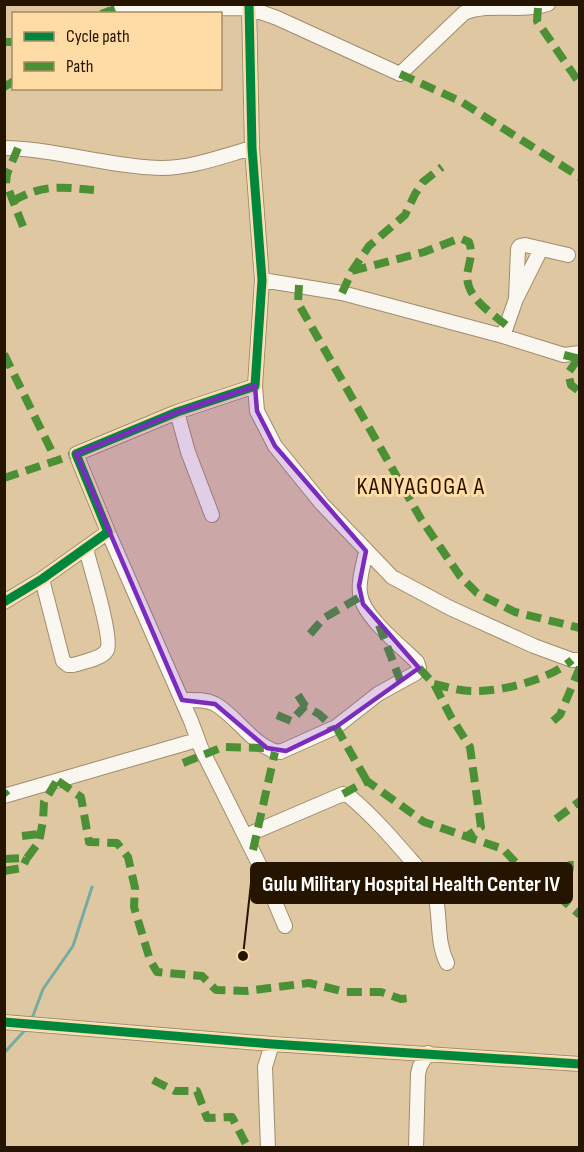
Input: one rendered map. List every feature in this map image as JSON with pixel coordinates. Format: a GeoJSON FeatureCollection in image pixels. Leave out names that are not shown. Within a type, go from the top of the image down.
{"type":"FeatureCollection","features":[{"type":"Feature","properties":{"kind":"street"},"geometry":{"type":"LineString","coordinates":[[115,9],[249,6],[400,74],[464,13],[477,8],[538,8],[548,4]]}},
{"type":"Feature","properties":{"kind":"street"},"geometry":{"type":"LineString","coordinates":[[249,6],[252,148],[262,280],[255,386],[257,411],[275,446],[322,504],[392,577],[450,608],[534,646],[572,660],[579,660]]}},
{"type":"Feature","properties":{"kind":"street"},"geometry":{"type":"LineString","coordinates":[[4,148],[34,148],[162,168],[186,166],[252,148]]}},
{"type":"Feature","properties":{"kind":"street"},"geometry":{"type":"LineString","coordinates":[[516,299],[520,246],[525,245],[568,255]]}},
{"type":"Feature","properties":{"kind":"street"},"geometry":{"type":"LineString","coordinates":[[503,336],[516,299],[541,249]]}},
{"type":"Feature","properties":{"kind":"street"},"geometry":{"type":"LineString","coordinates":[[262,280],[342,293],[503,336],[564,355],[579,352]]}},
{"type":"Feature","properties":{"kind":"street"},"geometry":{"type":"LineString","coordinates":[[255,386],[177,412],[76,454],[192,721],[197,740],[245,836],[285,926]]}},
{"type":"Feature","properties":{"kind":"street"},"geometry":{"type":"LineString","coordinates":[[177,412],[188,452],[212,515]]}},
{"type":"Feature","properties":{"kind":"street"},"geometry":{"type":"LineString","coordinates":[[4,602],[42,579],[108,532]]}},
{"type":"Feature","properties":{"kind":"street"},"geometry":{"type":"LineString","coordinates":[[42,579],[63,661],[68,665],[73,665],[105,653],[108,648],[106,627],[86,549]]}},
{"type":"Feature","properties":{"kind":"street"},"geometry":{"type":"LineString","coordinates":[[182,700],[204,700],[215,704],[267,748],[280,752],[336,727],[378,694],[416,673],[419,668],[417,662],[380,625],[363,604],[359,586],[366,551]]}},
{"type":"Feature","properties":{"kind":"street"},"geometry":{"type":"LineString","coordinates":[[4,796],[197,740]]}},
{"type":"Feature","properties":{"kind":"street"},"geometry":{"type":"LineString","coordinates":[[245,836],[342,794],[349,796],[383,826],[429,882],[435,893],[440,940],[447,963]]}},
{"type":"Feature","properties":{"kind":"street"},"geometry":{"type":"LineString","coordinates":[[4,1022],[272,1044],[579,1064]]}},
{"type":"Feature","properties":{"kind":"street"},"geometry":{"type":"LineString","coordinates":[[267,1148],[265,1067],[272,1044]]}},
{"type":"Feature","properties":{"kind":"street"},"geometry":{"type":"LineString","coordinates":[[416,1148],[418,1074],[428,1053]]}},
{"type":"Feature","properties":{"kind":"highlighted area"},"geometry":{"type":"Polygon","coordinates":[[[255,386],[257,411],[275,446],[366,551],[359,586],[363,604],[419,668],[336,727],[286,751],[267,748],[215,704],[182,700],[76,454],[177,412],[255,386]]]}},
{"type":"Feature","properties":{"kind":"waterway"},"geometry":{"type":"LineString","coordinates":[[31,1021],[43,989],[73,946],[92,887]]}},
{"type":"Feature","properties":{"kind":"waterway"},"geometry":{"type":"LineString","coordinates":[[4,1053],[26,1029]]}},
{"type":"Feature","properties":{"kind":"marked path"},"geometry":{"type":"LineString","coordinates":[[538,8],[537,21],[580,84]]}},
{"type":"Feature","properties":{"kind":"marked path"},"geometry":{"type":"LineString","coordinates":[[107,12],[115,9]]}},
{"type":"Feature","properties":{"kind":"marked path"},"geometry":{"type":"LineString","coordinates":[[4,42],[12,42]]}},
{"type":"Feature","properties":{"kind":"marked path"},"geometry":{"type":"LineString","coordinates":[[400,74],[460,101],[580,177]]}},
{"type":"Feature","properties":{"kind":"marked path"},"geometry":{"type":"LineString","coordinates":[[4,87],[12,82]]}},
{"type":"Feature","properties":{"kind":"marked path"},"geometry":{"type":"LineString","coordinates":[[18,148],[7,174],[6,183],[24,229]]}},
{"type":"Feature","properties":{"kind":"marked path"},"geometry":{"type":"LineString","coordinates":[[342,293],[352,271],[369,246],[405,215],[423,182],[442,167]]}},
{"type":"Feature","properties":{"kind":"marked path"},"geometry":{"type":"LineString","coordinates":[[13,201],[43,189],[94,190]]}},
{"type":"Feature","properties":{"kind":"marked path"},"geometry":{"type":"LineString","coordinates":[[352,271],[424,252],[462,239],[469,242],[471,249],[467,279],[473,295],[506,325]]}},
{"type":"Feature","properties":{"kind":"marked path"},"geometry":{"type":"LineString","coordinates":[[299,285],[298,303],[421,519],[460,576],[477,593],[515,612],[580,628]]}},
{"type":"Feature","properties":{"kind":"marked path"},"geometry":{"type":"LineString","coordinates":[[4,354],[56,460]]}},
{"type":"Feature","properties":{"kind":"marked path"},"geometry":{"type":"LineString","coordinates":[[564,355],[580,359]]}},
{"type":"Feature","properties":{"kind":"marked path"},"geometry":{"type":"LineString","coordinates":[[578,359],[568,373],[571,385],[580,392]]}},
{"type":"Feature","properties":{"kind":"marked path"},"geometry":{"type":"LineString","coordinates":[[4,478],[76,454]]}},
{"type":"Feature","properties":{"kind":"marked path"},"geometry":{"type":"LineString","coordinates":[[310,634],[324,618],[360,597]]}},
{"type":"Feature","properties":{"kind":"marked path"},"geometry":{"type":"LineString","coordinates":[[379,625],[400,680]]}},
{"type":"Feature","properties":{"kind":"marked path"},"geometry":{"type":"LineString","coordinates":[[434,684],[466,691],[500,689],[540,678],[572,660]]}},
{"type":"Feature","properties":{"kind":"marked path"},"geometry":{"type":"LineString","coordinates":[[553,721],[560,715],[580,667]]}},
{"type":"Feature","properties":{"kind":"marked path"},"geometry":{"type":"LineString","coordinates":[[419,668],[434,684],[470,747],[481,827],[467,836]]}},
{"type":"Feature","properties":{"kind":"marked path"},"geometry":{"type":"LineString","coordinates":[[298,695],[305,706],[319,714],[331,728]]}},
{"type":"Feature","properties":{"kind":"marked path"},"geometry":{"type":"LineString","coordinates":[[277,715],[291,721],[305,706]]}},
{"type":"Feature","properties":{"kind":"marked path"},"geometry":{"type":"LineString","coordinates":[[336,727],[367,781]]}},
{"type":"Feature","properties":{"kind":"marked path"},"geometry":{"type":"LineString","coordinates":[[183,763],[223,747],[267,748]]}},
{"type":"Feature","properties":{"kind":"marked path"},"geometry":{"type":"LineString","coordinates":[[253,850],[275,752]]}},
{"type":"Feature","properties":{"kind":"marked path"},"geometry":{"type":"LineString","coordinates":[[58,781],[81,797],[89,842],[117,843],[128,857],[135,888],[134,907],[150,960],[157,972],[202,976],[216,990],[246,991],[309,983],[346,992],[381,992],[401,999],[410,998]]}},
{"type":"Feature","properties":{"kind":"marked path"},"geometry":{"type":"LineString","coordinates":[[343,794],[367,781],[424,822],[503,849],[531,879],[558,896],[580,915]]}},
{"type":"Feature","properties":{"kind":"marked path"},"geometry":{"type":"LineString","coordinates":[[4,859],[27,858],[39,842],[44,802],[56,782]]}},
{"type":"Feature","properties":{"kind":"marked path"},"geometry":{"type":"LineString","coordinates":[[4,792],[7,796]]}},
{"type":"Feature","properties":{"kind":"marked path"},"geometry":{"type":"LineString","coordinates":[[556,819],[580,801]]}},
{"type":"Feature","properties":{"kind":"marked path"},"geometry":{"type":"LineString","coordinates":[[22,836],[40,834]]}},
{"type":"Feature","properties":{"kind":"marked path"},"geometry":{"type":"LineString","coordinates":[[4,871],[22,868],[27,858]]}},
{"type":"Feature","properties":{"kind":"marked path"},"geometry":{"type":"LineString","coordinates":[[558,896],[568,882],[570,865],[580,865]]}},
{"type":"Feature","properties":{"kind":"marked path"},"geometry":{"type":"LineString","coordinates":[[153,1080],[175,1091],[197,1091],[207,1118],[232,1117],[248,1148]]}},
{"type":"Feature","properties":{"kind":"cycle path"},"geometry":{"type":"LineString","coordinates":[[4,602],[42,579],[108,532],[76,454],[177,412],[255,386],[262,280],[252,148],[249,4]]}},
{"type":"Feature","properties":{"kind":"cycle path"},"geometry":{"type":"LineString","coordinates":[[4,1022],[272,1044],[580,1064]]}},
{"type":"Feature","properties":{"kind":"place","name":"Gulu Military Hospital Health Center IV"},"geometry":{"type":"Point","coordinates":[243,956]}},
{"type":"Feature","properties":{"kind":"district","name":"KANYAGOGA A"},"geometry":{"type":"Point","coordinates":[421,486]}}]}
